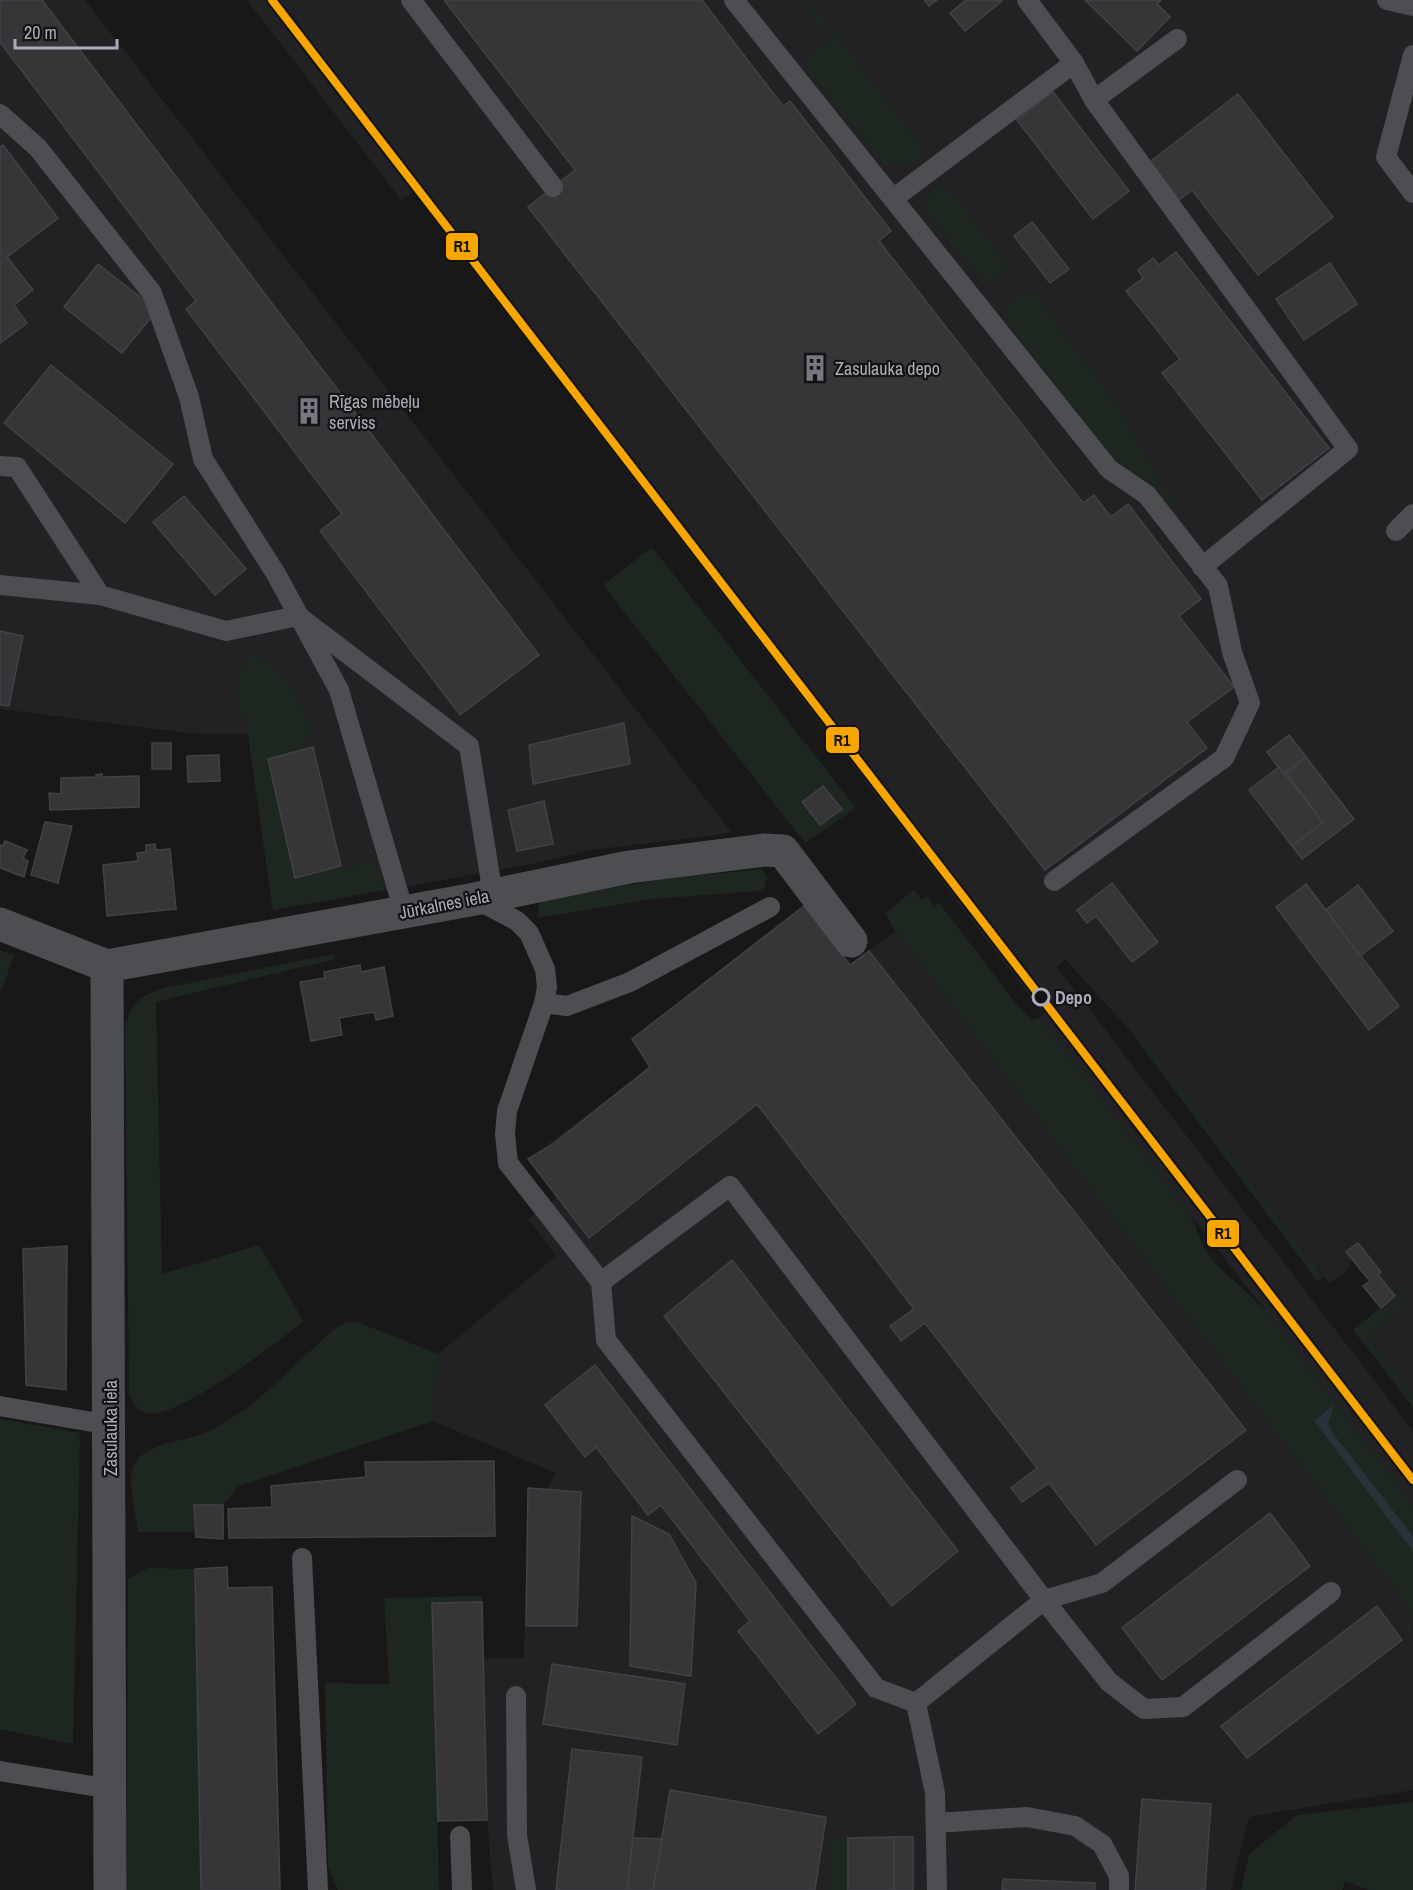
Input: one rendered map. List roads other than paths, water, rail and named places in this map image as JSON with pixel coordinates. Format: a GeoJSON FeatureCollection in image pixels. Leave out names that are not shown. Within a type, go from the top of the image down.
{"type":"FeatureCollection","features":[{"type":"Feature","properties":{"kind":"street","name":"Jūrkalnes iela"},"geometry":{"type":"LineString","coordinates":[[107,966],[484,897],[629,867],[745,851],[783,851],[851,941]]}},
{"type":"Feature","properties":{"kind":"street"},"geometry":{"type":"LineString","coordinates":[[0,924],[107,966]]}},
{"type":"Feature","properties":{"kind":"street","name":"Zasulauka iela"},"geometry":{"type":"LineString","coordinates":[[107,966],[110,1890]]}},
{"type":"Feature","properties":{"kind":"lane"},"geometry":{"type":"LineString","coordinates":[[411,0],[553,187]]}},
{"type":"Feature","properties":{"kind":"lane"},"geometry":{"type":"LineString","coordinates":[[734,0],[1109,469],[1147,495],[1218,586],[1232,652],[1250,703],[1224,758],[1054,881]]}},
{"type":"Feature","properties":{"kind":"lane"},"geometry":{"type":"LineString","coordinates":[[1027,0],[1074,63],[1094,100],[1348,449],[1202,567]]}},
{"type":"Feature","properties":{"kind":"lane"},"geometry":{"type":"LineString","coordinates":[[1387,0],[1413,6]]}},
{"type":"Feature","properties":{"kind":"lane"},"geometry":{"type":"LineString","coordinates":[[1094,100],[1177,39]]}},
{"type":"Feature","properties":{"kind":"lane"},"geometry":{"type":"LineString","coordinates":[[1413,55],[1386,157],[1413,193]]}},
{"type":"Feature","properties":{"kind":"lane"},"geometry":{"type":"LineString","coordinates":[[894,198],[1074,63]]}},
{"type":"Feature","properties":{"kind":"lane"},"geometry":{"type":"LineString","coordinates":[[0,114],[38,148],[153,293],[189,397],[203,459],[276,574],[339,690],[404,912]]}},
{"type":"Feature","properties":{"kind":"lane"},"geometry":{"type":"LineString","coordinates":[[0,466],[17,467],[100,595]]}},
{"type":"Feature","properties":{"kind":"lane"},"geometry":{"type":"LineString","coordinates":[[1396,531],[1413,514]]}},
{"type":"Feature","properties":{"kind":"lane"},"geometry":{"type":"LineString","coordinates":[[0,585],[100,595],[226,631],[298,616],[469,746],[484,897],[517,921],[529,933],[544,969],[547,987],[544,1003],[507,1111],[505,1134],[508,1163],[601,1282],[606,1340],[876,1688],[916,1703]]}},
{"type":"Feature","properties":{"kind":"lane"},"geometry":{"type":"LineString","coordinates":[[544,1003],[567,1006],[630,981],[770,907]]}},
{"type":"Feature","properties":{"kind":"lane"},"geometry":{"type":"LineString","coordinates":[[601,1282],[730,1186],[1044,1600],[1109,1682],[1144,1709],[1183,1707],[1331,1592]]}},
{"type":"Feature","properties":{"kind":"lane"},"geometry":{"type":"LineString","coordinates":[[0,1406],[110,1425]]}},
{"type":"Feature","properties":{"kind":"lane"},"geometry":{"type":"LineString","coordinates":[[916,1703],[1044,1600],[1102,1583],[1237,1480]]}},
{"type":"Feature","properties":{"kind":"lane"},"geometry":{"type":"LineString","coordinates":[[302,1558],[318,1890]]}},
{"type":"Feature","properties":{"kind":"lane"},"geometry":{"type":"LineString","coordinates":[[516,1696],[517,1835],[526,1890]]}},
{"type":"Feature","properties":{"kind":"lane"},"geometry":{"type":"LineString","coordinates":[[916,1703],[935,1793],[937,1890]]}},
{"type":"Feature","properties":{"kind":"lane"},"geometry":{"type":"LineString","coordinates":[[0,1771],[111,1789]]}},
{"type":"Feature","properties":{"kind":"lane"},"geometry":{"type":"LineString","coordinates":[[936,1823],[1027,1817],[1075,1826],[1102,1844],[1119,1876],[1119,1890]]}},
{"type":"Feature","properties":{"kind":"lane"},"geometry":{"type":"LineString","coordinates":[[460,1836],[462,1890]]}},
{"type":"Feature","properties":{"kind":"place","name":"Zasulauka depo"},"geometry":{"type":"Point","coordinates":[815,368]}},
{"type":"Feature","properties":{"kind":"place","name":"Rīgas mēbeļu serviss"},"geometry":{"type":"Point","coordinates":[309,411]}},
{"type":"Feature","properties":{"kind":"place","name":"Depo"},"geometry":{"type":"Point","coordinates":[1041,997]}}]}
